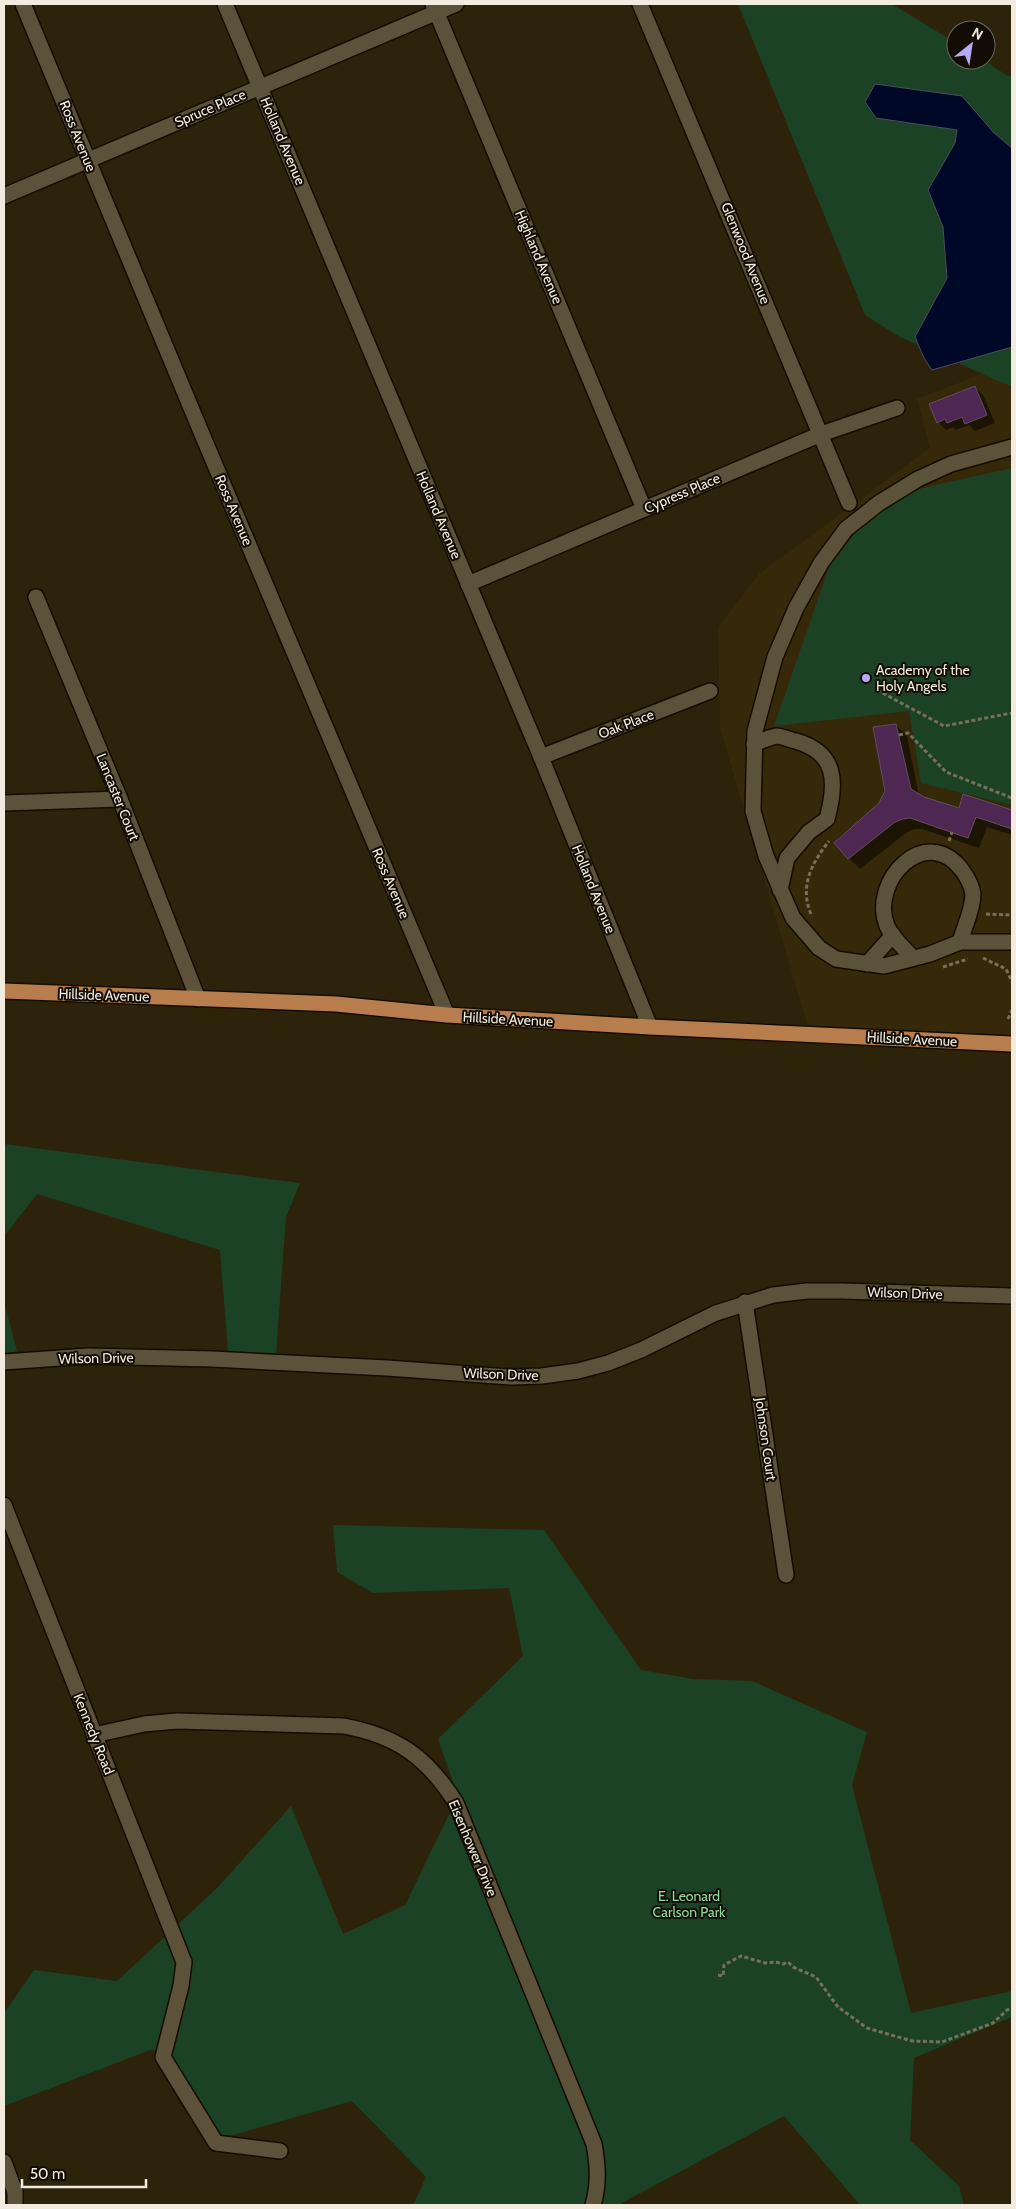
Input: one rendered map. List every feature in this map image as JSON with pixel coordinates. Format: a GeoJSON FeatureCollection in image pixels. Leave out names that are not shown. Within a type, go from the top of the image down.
{"type":"FeatureCollection","features":[{"type":"Feature","properties":{"kind":"main road","name":"Hillside Avenue"},"geometry":{"type":"LineString","coordinates":[[4,991],[336,1004],[446,1015],[650,1027],[1012,1044]]}},
{"type":"Feature","properties":{"kind":"street","name":"Ross Avenue"},"geometry":{"type":"LineString","coordinates":[[24,4],[446,1015]]}},
{"type":"Feature","properties":{"kind":"street","name":"Holland Avenue"},"geometry":{"type":"LineString","coordinates":[[225,4],[542,757],[650,1027]]}},
{"type":"Feature","properties":{"kind":"street","name":"Spruce Place"},"geometry":{"type":"LineString","coordinates":[[4,196],[260,87],[435,8],[456,4]]}},
{"type":"Feature","properties":{"kind":"street","name":"Glenwood Avenue"},"geometry":{"type":"LineString","coordinates":[[640,4],[849,503]]}},
{"type":"Feature","properties":{"kind":"street","name":"Highland Avenue"},"geometry":{"type":"LineString","coordinates":[[435,8],[644,509]]}},
{"type":"Feature","properties":{"kind":"street","name":"Cypress Place"},"geometry":{"type":"LineString","coordinates":[[468,584],[820,434],[896,408]]}},
{"type":"Feature","properties":{"kind":"street"},"geometry":{"type":"LineString","coordinates":[[1012,447],[951,464],[918,479],[879,503],[846,529],[821,563],[796,608],[775,658],[755,732],[753,811],[766,856],[794,918],[819,948],[836,960],[884,966],[960,942],[1012,942]]}},
{"type":"Feature","properties":{"kind":"street","name":"Lancaster Court"},"geometry":{"type":"LineString","coordinates":[[36,597],[120,799],[198,999]]}},
{"type":"Feature","properties":{"kind":"street","name":"Oak Place"},"geometry":{"type":"LineString","coordinates":[[542,757],[710,691]]}},
{"type":"Feature","properties":{"kind":"street"},"geometry":{"type":"LineString","coordinates":[[754,744],[777,736],[812,746],[828,763],[832,781],[832,801],[828,819],[809,832],[787,858],[780,890]]}},
{"type":"Feature","properties":{"kind":"street"},"geometry":{"type":"LineString","coordinates":[[4,803],[120,799]]}},
{"type":"Feature","properties":{"kind":"street"},"geometry":{"type":"LineString","coordinates":[[914,958],[887,928],[884,916],[884,903],[887,888],[903,863],[916,854],[930,852],[945,856],[958,865],[968,878],[973,893],[971,907],[960,942]]}},
{"type":"Feature","properties":{"kind":"street"},"geometry":{"type":"LineString","coordinates":[[867,964],[893,936]]}},
{"type":"Feature","properties":{"kind":"street","name":"Wilson Drive"},"geometry":{"type":"LineString","coordinates":[[4,1362],[88,1356],[193,1358],[309,1363],[512,1377],[542,1376],[578,1371],[608,1363],[641,1350],[716,1312],[773,1295],[807,1291],[1012,1296]]}},
{"type":"Feature","properties":{"kind":"street","name":"Johnson Court"},"geometry":{"type":"LineString","coordinates":[[746,1302],[786,1575]]}},
{"type":"Feature","properties":{"kind":"street","name":"Kennedy Road"},"geometry":{"type":"LineString","coordinates":[[4,1506],[184,1962],[181,1986],[163,2058],[216,2143],[280,2151]]}},
{"type":"Feature","properties":{"kind":"street","name":"Eisenhower Drive"},"geometry":{"type":"LineString","coordinates":[[94,1735],[144,1724],[177,1721],[344,1726],[366,1730],[387,1738],[409,1749],[426,1764],[443,1782],[456,1803],[594,2144],[598,2165],[598,2184],[594,2205]]}},
{"type":"Feature","properties":{"kind":"street"},"geometry":{"type":"LineString","coordinates":[[4,2162],[15,2192],[15,2205]]}},
{"type":"Feature","properties":{"kind":"path"},"geometry":{"type":"LineString","coordinates":[[877,690],[944,726],[1012,713]]}},
{"type":"Feature","properties":{"kind":"path"},"geometry":{"type":"LineString","coordinates":[[899,735],[908,733],[946,772],[1012,798]]}},
{"type":"Feature","properties":{"kind":"path"},"geometry":{"type":"LineString","coordinates":[[948,844],[952,832]]}},
{"type":"Feature","properties":{"kind":"path"},"geometry":{"type":"LineString","coordinates":[[1008,1019],[1012,1010]]}},
{"type":"Feature","properties":{"kind":"path"},"geometry":{"type":"LineString","coordinates":[[718,1975],[723,1976],[724,1965],[741,1956],[765,1963],[776,1962],[783,1964],[788,1962],[793,1967],[816,1978],[838,2007],[867,2028],[918,2042],[942,2042],[993,2023],[1007,2010],[1012,2009]]}},
{"type":"Feature","properties":{"kind":"shaded area","name":"Academy of the Holy Angels"},"geometry":{"type":"Polygon","coordinates":[[[984,373],[1012,387],[1012,1043],[810,1034],[720,728],[718,627],[759,574],[930,448],[917,399],[984,373]]]}},
{"type":"Feature","properties":{"kind":"green space"},"geometry":{"type":"Polygon","coordinates":[[[738,4],[892,4],[946,37],[946,70],[996,70],[996,68],[1008,76],[1012,75],[1012,387],[900,337],[865,315],[738,4]]]}},
{"type":"Feature","properties":{"kind":"green space"},"geometry":{"type":"Polygon","coordinates":[[[1012,468],[1012,805],[921,783],[909,711],[774,726],[829,567],[856,531],[885,507],[922,488],[1012,468]]]}},
{"type":"Feature","properties":{"kind":"green space"},"geometry":{"type":"Polygon","coordinates":[[[4,1144],[300,1183],[286,1217],[276,1354],[228,1351],[220,1250],[37,1194],[4,1236],[4,1144]]]}},
{"type":"Feature","properties":{"kind":"green space"},"geometry":{"type":"Polygon","coordinates":[[[4,1302],[17,1351],[4,1354],[4,1302]]]}},
{"type":"Feature","properties":{"kind":"green space","name":"E. Leonard Carlson Park"},"geometry":{"type":"Polygon","coordinates":[[[333,1525],[544,1530],[641,1670],[693,1679],[752,1681],[867,1732],[852,1785],[911,2013],[1012,1991],[1012,2017],[914,2058],[910,2140],[959,2186],[964,2205],[860,2205],[784,2116],[618,2205],[413,2205],[426,2177],[352,2101],[223,2138],[153,2049],[4,2106],[4,2013],[34,1970],[117,1981],[217,1888],[291,1806],[343,1934],[405,1905],[458,1796],[438,1739],[523,1656],[509,1588],[373,1593],[337,1572],[333,1525]]]}},
{"type":"Feature","properties":{"kind":"water"},"geometry":{"type":"Polygon","coordinates":[[[875,84],[962,96],[994,133],[1012,148],[1012,347],[932,370],[924,358],[915,337],[947,278],[943,227],[928,190],[955,143],[957,130],[876,118],[865,102],[875,84]]]}},
{"type":"Feature","properties":{"kind":"building"},"geometry":{"type":"Polygon","coordinates":[[[975,386],[987,415],[965,424],[962,417],[947,423],[945,419],[937,423],[929,404],[975,386]]]}},
{"type":"Feature","properties":{"kind":"building"},"geometry":{"type":"Polygon","coordinates":[[[896,724],[911,789],[924,797],[959,808],[963,794],[1012,810],[1012,829],[976,817],[968,838],[910,818],[903,819],[895,822],[848,859],[834,843],[879,803],[885,791],[873,727],[896,724]]]}},
{"type":"Feature","properties":{"kind":"place","name":"Academy of the Holy Angels"},"geometry":{"type":"Point","coordinates":[866,678]}}]}
